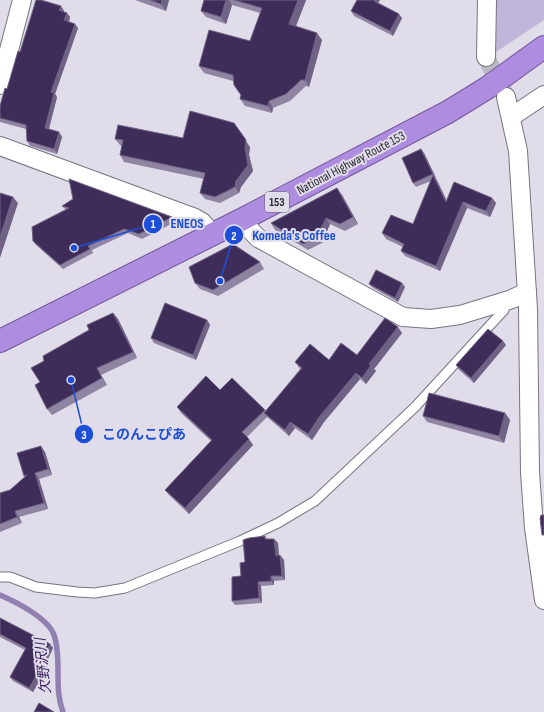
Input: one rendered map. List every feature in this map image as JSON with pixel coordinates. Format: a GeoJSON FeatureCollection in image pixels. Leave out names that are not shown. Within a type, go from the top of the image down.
{"type":"FeatureCollection","features":[{"type":"Feature","properties":{"kind":"highway","name":"National Highway Route 153"},"geometry":{"type":"LineString","coordinates":[[0,341],[241,220],[448,112],[487,88],[544,47]]}},
{"type":"Feature","properties":{"kind":"street"},"geometry":{"type":"LineString","coordinates":[[0,85],[22,0]]}},
{"type":"Feature","properties":{"kind":"street"},"geometry":{"type":"LineString","coordinates":[[486,57],[487,0]]}},
{"type":"Feature","properties":{"kind":"street"},"geometry":{"type":"LineString","coordinates":[[511,117],[544,95]]}},
{"type":"Feature","properties":{"kind":"street"},"geometry":{"type":"LineString","coordinates":[[506,97],[518,151],[533,305],[530,472],[534,528],[543,591]]}},
{"type":"Feature","properties":{"kind":"street"},"geometry":{"type":"LineString","coordinates":[[0,146],[195,218],[202,222],[213,234]]}},
{"type":"Feature","properties":{"kind":"street"},"geometry":{"type":"LineString","coordinates":[[241,220],[258,238],[403,317],[432,319],[460,315],[507,300],[533,305]]}},
{"type":"Feature","properties":{"kind":"lane"},"geometry":{"type":"LineString","coordinates":[[0,577],[10,577],[36,587],[77,592],[95,593],[125,588],[240,541],[278,523],[315,500],[415,407],[504,310],[507,300]]}},
{"type":"Feature","properties":{"kind":"shaded area"},"geometry":{"type":"Polygon","coordinates":[[[496,0],[544,0],[544,20],[496,52],[496,0]]]}},
{"type":"Feature","properties":{"kind":"building"},"geometry":{"type":"Polygon","coordinates":[[[36,0],[61,6],[59,10],[67,13],[64,20],[75,24],[51,92],[54,93],[45,128],[59,132],[54,149],[27,141],[26,125],[0,118],[0,106],[5,88],[7,89],[18,51],[20,52],[36,0]]]}},
{"type":"Feature","properties":{"kind":"building"},"geometry":{"type":"Polygon","coordinates":[[[150,0],[162,0],[161,4],[150,0]]]}},
{"type":"Feature","properties":{"kind":"building"},"geometry":{"type":"Polygon","coordinates":[[[204,0],[226,0],[221,17],[201,11],[204,0]]]}},
{"type":"Feature","properties":{"kind":"building"},"geometry":{"type":"Polygon","coordinates":[[[234,0],[298,0],[289,24],[317,33],[305,80],[301,80],[286,94],[269,101],[268,106],[240,99],[241,95],[234,85],[233,75],[199,66],[209,30],[250,41],[262,8],[234,0]]]}},
{"type":"Feature","properties":{"kind":"building"},"geometry":{"type":"Polygon","coordinates":[[[357,0],[375,0],[374,1],[399,14],[390,31],[351,11],[357,0]]]}},
{"type":"Feature","properties":{"kind":"building"},"geometry":{"type":"Polygon","coordinates":[[[190,111],[234,123],[246,140],[245,148],[248,165],[236,181],[235,187],[215,197],[200,193],[205,173],[120,155],[123,140],[115,139],[118,125],[183,138],[190,111]]]}},
{"type":"Feature","properties":{"kind":"building"},"geometry":{"type":"Polygon","coordinates":[[[421,149],[433,174],[413,183],[402,158],[421,149]]]}},
{"type":"Feature","properties":{"kind":"building"},"geometry":{"type":"Polygon","coordinates":[[[433,175],[446,202],[454,182],[492,198],[486,211],[463,202],[436,266],[401,251],[404,244],[382,233],[391,215],[413,224],[433,175]]]}},
{"type":"Feature","properties":{"kind":"building"},"geometry":{"type":"Polygon","coordinates":[[[69,179],[172,217],[139,234],[124,229],[88,246],[90,249],[60,265],[33,241],[32,227],[69,208],[62,206],[73,199],[69,179]]]}},
{"type":"Feature","properties":{"kind":"building"},"geometry":{"type":"Polygon","coordinates":[[[337,188],[353,217],[340,224],[326,218],[317,236],[303,244],[271,223],[337,188]]]}},
{"type":"Feature","properties":{"kind":"building"},"geometry":{"type":"Polygon","coordinates":[[[0,193],[13,197],[0,237],[0,193]]]}},
{"type":"Feature","properties":{"kind":"building"},"geometry":{"type":"Polygon","coordinates":[[[233,244],[260,262],[213,290],[195,283],[189,267],[233,244]]]}},
{"type":"Feature","properties":{"kind":"building"},"geometry":{"type":"Polygon","coordinates":[[[376,270],[402,283],[395,298],[369,284],[376,270]]]}},
{"type":"Feature","properties":{"kind":"building"},"geometry":{"type":"Polygon","coordinates":[[[165,303],[207,320],[193,355],[151,338],[165,303]]]}},
{"type":"Feature","properties":{"kind":"building"},"geometry":{"type":"Polygon","coordinates":[[[113,313],[133,352],[97,368],[102,378],[47,409],[35,385],[40,382],[31,368],[44,361],[43,356],[89,330],[87,325],[113,313]]]}},
{"type":"Feature","properties":{"kind":"building"},"geometry":{"type":"Polygon","coordinates":[[[385,318],[398,327],[369,364],[371,365],[362,378],[356,373],[320,416],[308,434],[290,422],[285,430],[264,413],[302,368],[295,362],[310,344],[329,360],[341,343],[357,355],[385,318]]]}},
{"type":"Feature","properties":{"kind":"building"},"geometry":{"type":"Polygon","coordinates":[[[488,329],[503,341],[471,378],[456,365],[488,329]]]}},
{"type":"Feature","properties":{"kind":"building"},"geometry":{"type":"Polygon","coordinates":[[[206,376],[220,390],[232,378],[265,410],[242,432],[249,439],[185,508],[165,490],[212,440],[177,407],[206,376]]]}},
{"type":"Feature","properties":{"kind":"building"},"geometry":{"type":"Polygon","coordinates":[[[429,393],[505,413],[499,436],[423,416],[429,393]]]}},
{"type":"Feature","properties":{"kind":"building"},"geometry":{"type":"Polygon","coordinates":[[[41,446],[48,469],[35,473],[44,503],[15,511],[17,517],[0,524],[0,493],[10,490],[27,475],[24,476],[17,453],[41,446]]]}},
{"type":"Feature","properties":{"kind":"building"},"geometry":{"type":"Polygon","coordinates":[[[541,515],[544,515],[544,535],[542,535],[541,515]]]}},
{"type":"Feature","properties":{"kind":"building"},"geometry":{"type":"Polygon","coordinates":[[[265,536],[265,539],[274,539],[276,556],[280,555],[282,576],[271,576],[271,581],[258,582],[259,598],[232,601],[232,577],[241,576],[240,563],[245,562],[243,540],[265,536]]]}},
{"type":"Feature","properties":{"kind":"building"},"geometry":{"type":"Polygon","coordinates":[[[0,618],[50,644],[43,658],[46,659],[29,688],[10,677],[26,648],[0,634],[0,618]]]}},
{"type":"Feature","properties":{"kind":"building"},"geometry":{"type":"Polygon","coordinates":[[[39,703],[54,712],[34,712],[39,703]]]}},
{"type":"Feature","properties":{"kind":"waterway","name":"欠野沢川"},"geometry":{"type":"LineString","coordinates":[[0,595],[31,611],[51,629],[57,648],[58,682],[60,702],[63,712]]}},
{"type":"Feature","properties":{"kind":"tunnel"},"geometry":{"type":"LineString","coordinates":[[486,57],[504,93]]}},
{"type":"Feature","properties":{"kind":"place","name":"ENEOS"},"geometry":{"type":"Point","coordinates":[74,248]}},
{"type":"Feature","properties":{"kind":"place","name":"Komeda's Coffee"},"geometry":{"type":"Point","coordinates":[220,281]}},
{"type":"Feature","properties":{"kind":"place","name":"このんこぴあ"},"geometry":{"type":"Point","coordinates":[71,380]}}]}
